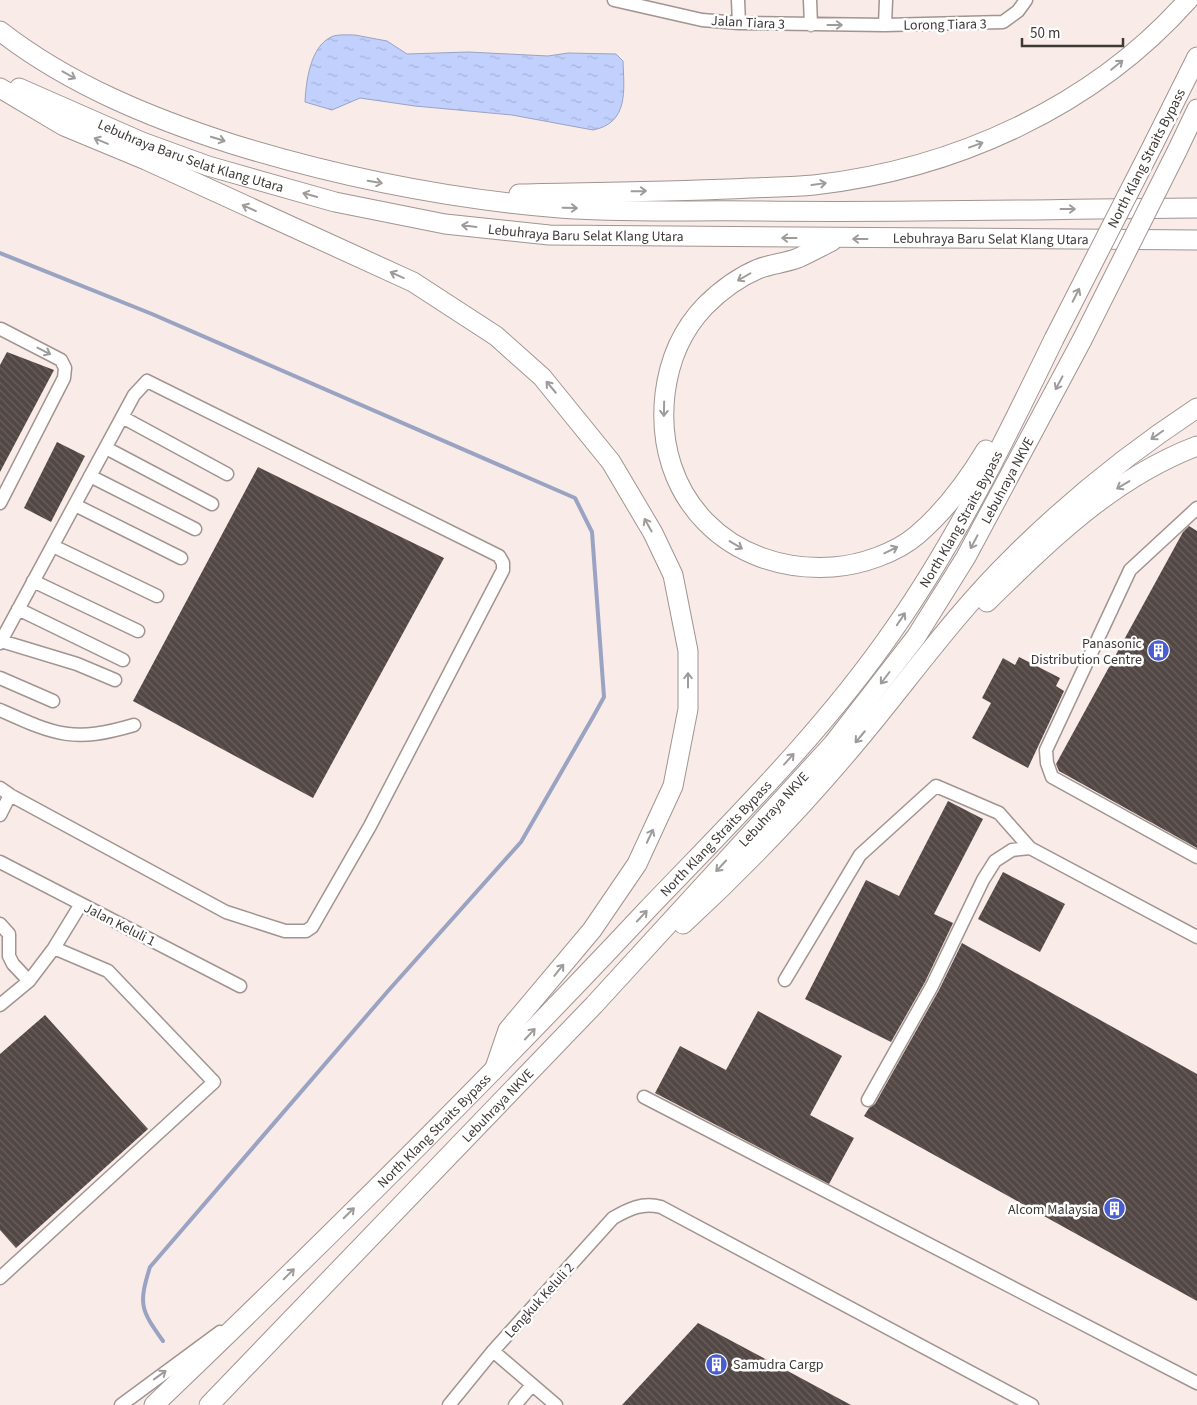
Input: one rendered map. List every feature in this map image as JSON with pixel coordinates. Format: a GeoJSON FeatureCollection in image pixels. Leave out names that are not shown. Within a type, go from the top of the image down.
{"type":"FeatureCollection","features":[{"type":"Feature","properties":{"kind":"highway"},"geometry":{"type":"LineString","coordinates":[[450,196],[704,190],[814,185],[882,173],[939,158],[998,137],[1092,86],[1158,32],[1188,0]]}},
{"type":"Feature","properties":{"kind":"highway","name":"Lebuhraya Baru Selat Klang Utara"},"geometry":{"type":"LineString","coordinates":[[0,31],[27,52],[102,94],[192,131],[285,160],[366,180],[450,196],[561,208],[819,212],[1197,208]]}},
{"type":"Feature","properties":{"kind":"highway","name":"North Klang Straits Bypass"},"geometry":{"type":"LineString","coordinates":[[262,1301],[517,1048],[753,799],[830,714],[891,633],[930,576],[948,545],[1197,57]]}},
{"type":"Feature","properties":{"kind":"highway","name":"Lebuhraya Baru Selat Klang Utara"},"geometry":{"type":"LineString","coordinates":[[0,79],[142,142],[208,166],[335,202],[436,222],[549,235],[837,239],[1197,240]]}},
{"type":"Feature","properties":{"kind":"highway"},"geometry":{"type":"LineString","coordinates":[[0,88],[64,126],[146,160],[404,278],[440,298],[496,336],[542,377],[611,462],[634,500],[673,575],[688,650],[688,709],[673,786],[637,864],[592,930],[508,1030],[495,1068]]}},
{"type":"Feature","properties":{"kind":"highway","name":"Lebuhraya NKVE"},"geometry":{"type":"LineString","coordinates":[[209,1405],[594,1004],[811,770],[866,704],[910,644],[966,557],[1082,340],[1197,109]]}},
{"type":"Feature","properties":{"kind":"highway"},"geometry":{"type":"LineString","coordinates":[[837,239],[796,259],[756,270],[721,292],[694,319],[672,360],[664,404],[664,430],[670,464],[676,481],[697,513],[712,529],[730,542],[768,561],[802,568],[818,568],[844,566],[869,560],[916,536],[936,515],[978,463],[1038,370]]}},
{"type":"Feature","properties":{"kind":"highway"},"geometry":{"type":"LineString","coordinates":[[594,1004],[734,878],[860,739],[982,590],[1018,552],[1075,498],[1133,452],[1197,408]]}},
{"type":"Feature","properties":{"kind":"highway"},"geometry":{"type":"LineString","coordinates":[[898,691],[1050,539],[1112,491],[1170,456],[1197,446]]}},
{"type":"Feature","properties":{"kind":"highway"},"geometry":{"type":"LineString","coordinates":[[154,1405],[262,1301]]}},
{"type":"Feature","properties":{"kind":"street","name":"Jalan Tiara 3"},"geometry":{"type":"LineString","coordinates":[[614,0],[664,6],[702,20],[739,23],[885,25]]}},
{"type":"Feature","properties":{"kind":"street"},"geometry":{"type":"LineString","coordinates":[[738,0],[739,23]]}},
{"type":"Feature","properties":{"kind":"street"},"geometry":{"type":"LineString","coordinates":[[810,0],[811,24]]}},
{"type":"Feature","properties":{"kind":"street"},"geometry":{"type":"LineString","coordinates":[[885,25],[886,0]]}},
{"type":"Feature","properties":{"kind":"street","name":"Lorong Tiara 3"},"geometry":{"type":"LineString","coordinates":[[885,25],[1003,22],[1018,11],[1026,0]]}},
{"type":"Feature","properties":{"kind":"street"},"geometry":{"type":"LineString","coordinates":[[0,328],[61,360],[65,368],[64,378],[0,503]]}},
{"type":"Feature","properties":{"kind":"street"},"geometry":{"type":"LineString","coordinates":[[0,815],[5,792],[226,912],[285,931],[306,931],[312,926],[370,826],[503,570],[503,563],[499,556],[147,381],[134,395],[1,642],[76,664],[115,680]]}},
{"type":"Feature","properties":{"kind":"street"},"geometry":{"type":"LineString","coordinates":[[122,417],[227,474]]}},
{"type":"Feature","properties":{"kind":"street"},"geometry":{"type":"LineString","coordinates":[[106,448],[212,504]]}},
{"type":"Feature","properties":{"kind":"street"},"geometry":{"type":"LineString","coordinates":[[90,476],[195,529]]}},
{"type":"Feature","properties":{"kind":"street"},"geometry":{"type":"LineString","coordinates":[[75,505],[181,558]]}},
{"type":"Feature","properties":{"kind":"street"},"geometry":{"type":"LineString","coordinates":[[1197,508],[1130,570],[1080,672],[1046,750],[1047,763],[1052,777],[1197,857]]}},
{"type":"Feature","properties":{"kind":"street"},"geometry":{"type":"LineString","coordinates":[[53,546],[157,596]]}},
{"type":"Feature","properties":{"kind":"street"},"geometry":{"type":"LineString","coordinates":[[34,581],[138,632]]}},
{"type":"Feature","properties":{"kind":"street"},"geometry":{"type":"LineString","coordinates":[[18,610],[123,660]]}},
{"type":"Feature","properties":{"kind":"street"},"geometry":{"type":"LineString","coordinates":[[0,678],[53,701]]}},
{"type":"Feature","properties":{"kind":"street"},"geometry":{"type":"LineString","coordinates":[[0,710],[58,734],[107,733],[134,725]]}},
{"type":"Feature","properties":{"kind":"street"},"geometry":{"type":"LineString","coordinates":[[785,980],[860,855],[936,786],[999,814],[1030,848],[1197,937]]}},
{"type":"Feature","properties":{"kind":"street"},"geometry":{"type":"LineString","coordinates":[[868,1100],[932,986],[983,880],[995,861],[1012,850],[1030,848]]}},
{"type":"Feature","properties":{"kind":"street","name":"Jalan Keluli 1"},"geometry":{"type":"LineString","coordinates":[[0,862],[240,986]]}},
{"type":"Feature","properties":{"kind":"street"},"geometry":{"type":"LineString","coordinates":[[0,1005],[29,981],[54,948],[81,904]]}},
{"type":"Feature","properties":{"kind":"street"},"geometry":{"type":"LineString","coordinates":[[0,924],[9,934],[9,956],[13,964],[29,981]]}},
{"type":"Feature","properties":{"kind":"street"},"geometry":{"type":"LineString","coordinates":[[0,1278],[214,1082],[108,971],[54,948]]}},
{"type":"Feature","properties":{"kind":"street"},"geometry":{"type":"LineString","coordinates":[[644,1097],[1197,1383]]}},
{"type":"Feature","properties":{"kind":"street","name":"Lengkuk Keluli 2"},"geometry":{"type":"LineString","coordinates":[[449,1405],[493,1352],[613,1218],[637,1206],[649,1204],[660,1207],[1032,1405]]}},
{"type":"Feature","properties":{"kind":"street"},"geometry":{"type":"LineString","coordinates":[[121,1405],[262,1301]]}},
{"type":"Feature","properties":{"kind":"street"},"geometry":{"type":"LineString","coordinates":[[493,1352],[556,1405]]}},
{"type":"Feature","properties":{"kind":"street"},"geometry":{"type":"LineString","coordinates":[[515,1405],[532,1385]]}},
{"type":"Feature","properties":{"kind":"water"},"geometry":{"type":"Polygon","coordinates":[[[355,35],[387,41],[407,54],[468,52],[548,56],[568,53],[616,54],[623,61],[624,83],[622,104],[619,113],[613,120],[605,126],[593,130],[512,115],[415,106],[360,98],[332,110],[305,102],[310,66],[318,49],[331,37],[355,35]]]}},
{"type":"Feature","properties":{"kind":"building"},"geometry":{"type":"Polygon","coordinates":[[[7,352],[54,370],[0,472],[0,365],[7,352]]]}},
{"type":"Feature","properties":{"kind":"building"},"geometry":{"type":"Polygon","coordinates":[[[57,442],[85,456],[51,522],[24,508],[57,442]]]}},
{"type":"Feature","properties":{"kind":"building"},"geometry":{"type":"Polygon","coordinates":[[[258,467],[444,558],[313,798],[133,701],[258,467]]]}},
{"type":"Feature","properties":{"kind":"building","name":"Panasonic Distribution Centre"},"geometry":{"type":"Polygon","coordinates":[[[1189,526],[1197,531],[1197,848],[1059,771],[1056,764],[1183,532],[1189,526]]]}},
{"type":"Feature","properties":{"kind":"building"},"geometry":{"type":"Polygon","coordinates":[[[1019,657],[1060,678],[1056,686],[1064,691],[1028,768],[972,738],[991,703],[982,698],[1003,658],[1015,665],[1019,657]]]}},
{"type":"Feature","properties":{"kind":"building"},"geometry":{"type":"Polygon","coordinates":[[[948,801],[983,819],[934,914],[953,923],[925,982],[891,1042],[805,999],[866,880],[899,896],[948,801]]]}},
{"type":"Feature","properties":{"kind":"building"},"geometry":{"type":"Polygon","coordinates":[[[1003,872],[1065,904],[1040,952],[978,919],[1003,872]]]}},
{"type":"Feature","properties":{"kind":"building","name":"Alcom Malaysia"},"geometry":{"type":"Polygon","coordinates":[[[962,943],[1197,1074],[1197,1301],[864,1116],[869,1108],[875,1104],[939,990],[962,943]]]}},
{"type":"Feature","properties":{"kind":"building"},"geometry":{"type":"Polygon","coordinates":[[[758,1011],[842,1056],[810,1115],[854,1138],[829,1184],[655,1093],[680,1046],[726,1070],[758,1011]]]}},
{"type":"Feature","properties":{"kind":"building"},"geometry":{"type":"Polygon","coordinates":[[[45,1015],[148,1129],[16,1248],[0,1230],[0,1054],[45,1015]]]}},
{"type":"Feature","properties":{"kind":"building","name":"Samudra Cargp"},"geometry":{"type":"Polygon","coordinates":[[[698,1323],[851,1405],[622,1405],[698,1323]]]}},
{"type":"Feature","properties":{"kind":"waterway"},"geometry":{"type":"LineString","coordinates":[[0,253],[152,314],[575,498],[592,532],[604,697],[521,842],[388,991],[150,1267],[144,1290],[144,1307],[150,1322],[163,1341]]}},
{"type":"Feature","properties":{"kind":"place","name":"Panasonic Distribution Centre"},"geometry":{"type":"Point","coordinates":[1158,651]}},
{"type":"Feature","properties":{"kind":"place","name":"Alcom Malaysia"},"geometry":{"type":"Point","coordinates":[1114,1209]}},
{"type":"Feature","properties":{"kind":"place","name":"Samudra Cargp"},"geometry":{"type":"Point","coordinates":[717,1364]}}]}
